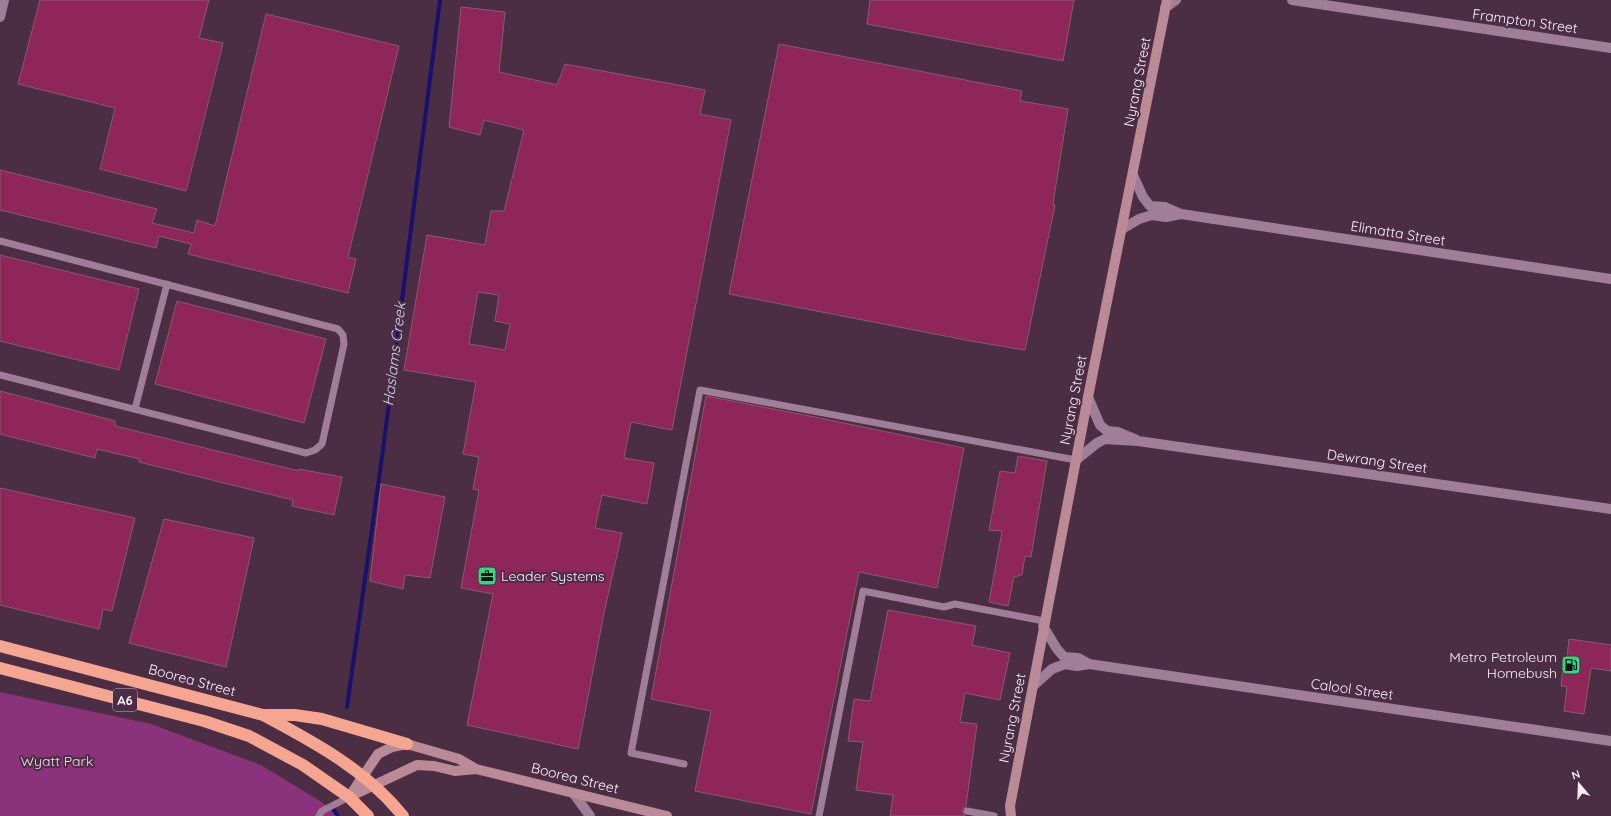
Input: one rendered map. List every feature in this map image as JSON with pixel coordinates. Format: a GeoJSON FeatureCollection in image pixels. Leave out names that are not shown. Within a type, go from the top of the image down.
{"type":"FeatureCollection","features":[{"type":"Feature","properties":{"kind":"highway","name":"Boorea Street"},"geometry":{"type":"LineString","coordinates":[[0,646],[263,715],[298,733],[363,776],[375,786]]}},
{"type":"Feature","properties":{"kind":"highway","name":"A6"},"geometry":{"type":"LineString","coordinates":[[1,670],[189,717],[228,728],[249,736],[280,751],[303,765],[349,797],[368,816]]}},
{"type":"Feature","properties":{"kind":"highway"},"geometry":{"type":"LineString","coordinates":[[263,715],[295,715],[322,718],[407,744]]}},
{"type":"Feature","properties":{"kind":"highway","name":"A6"},"geometry":{"type":"LineString","coordinates":[[375,786],[403,816]]}},
{"type":"Feature","properties":{"kind":"street"},"geometry":{"type":"LineString","coordinates":[[0,17],[4,0]]}},
{"type":"Feature","properties":{"kind":"street"},"geometry":{"type":"LineString","coordinates":[[1166,4],[1176,0]]}},
{"type":"Feature","properties":{"kind":"street","name":"Frampton Street"},"geometry":{"type":"LineString","coordinates":[[1292,0],[1611,48]]}},
{"type":"Feature","properties":{"kind":"street","name":"Nyrang Street"},"geometry":{"type":"LineString","coordinates":[[1003,816],[1010,811],[1044,624],[1166,4]]}},
{"type":"Feature","properties":{"kind":"street","name":"Elimatta Street"},"geometry":{"type":"LineString","coordinates":[[1133,175],[1143,197],[1150,206],[1165,207],[1181,214],[1611,279]]}},
{"type":"Feature","properties":{"kind":"street","name":"Elimatta Street"},"geometry":{"type":"LineString","coordinates":[[1122,229],[1139,219],[1152,214],[1166,217],[1181,214]]}},
{"type":"Feature","properties":{"kind":"street","name":"Dewrang Street"},"geometry":{"type":"LineString","coordinates":[[1088,397],[1100,425],[1107,431],[1118,432],[1138,441]]}},
{"type":"Feature","properties":{"kind":"street","name":"Dewrang Street"},"geometry":{"type":"LineString","coordinates":[[1076,460],[1097,443],[1105,439],[1138,441],[1611,509]]}},
{"type":"Feature","properties":{"kind":"street","name":"Calool Street"},"geometry":{"type":"LineString","coordinates":[[1044,624],[1057,649],[1064,657],[1078,658],[1089,664]]}},
{"type":"Feature","properties":{"kind":"street","name":"Calool Street"},"geometry":{"type":"LineString","coordinates":[[1033,686],[1052,669],[1065,664],[1078,666],[1089,664],[1611,741]]}},
{"type":"Feature","properties":{"kind":"street"},"geometry":{"type":"LineString","coordinates":[[349,797],[378,754],[407,744]]}},
{"type":"Feature","properties":{"kind":"street","name":"Boorea Street"},"geometry":{"type":"LineString","coordinates":[[407,744],[459,759],[476,769],[652,814],[667,816]]}},
{"type":"Feature","properties":{"kind":"street","name":"Boorea Street"},"geometry":{"type":"LineString","coordinates":[[349,797],[417,765],[434,766],[455,770],[476,769]]}},
{"type":"Feature","properties":{"kind":"street"},"geometry":{"type":"LineString","coordinates":[[574,794],[590,816]]}},
{"type":"Feature","properties":{"kind":"lane"},"geometry":{"type":"LineString","coordinates":[[0,240],[338,329],[343,335],[344,344],[322,444],[315,450],[306,453],[0,374]]}},
{"type":"Feature","properties":{"kind":"lane"},"geometry":{"type":"LineString","coordinates":[[135,409],[167,284]]}},
{"type":"Feature","properties":{"kind":"lane"},"geometry":{"type":"LineString","coordinates":[[684,764],[631,753],[700,390],[1076,460]]}},
{"type":"Feature","properties":{"kind":"lane"},"geometry":{"type":"LineString","coordinates":[[819,816],[863,591],[944,607],[955,604],[1044,624]]}},
{"type":"Feature","properties":{"kind":"lane"},"geometry":{"type":"LineString","coordinates":[[319,816],[322,811],[349,797]]}},
{"type":"Feature","properties":{"kind":"lane"},"geometry":{"type":"LineString","coordinates":[[967,811],[994,816]]}},
{"type":"Feature","properties":{"kind":"green space","name":"Wyatt Park"},"geometry":{"type":"Polygon","coordinates":[[[0,692],[151,724],[261,765],[320,801],[341,816],[0,816],[0,692]]]}},
{"type":"Feature","properties":{"kind":"building"},"geometry":{"type":"Polygon","coordinates":[[[40,0],[209,0],[199,38],[223,43],[186,191],[100,169],[115,108],[18,84],[40,0]]]}},
{"type":"Feature","properties":{"kind":"building"},"geometry":{"type":"Polygon","coordinates":[[[870,0],[1074,0],[1063,61],[867,24],[870,0]]]}},
{"type":"Feature","properties":{"kind":"building"},"geometry":{"type":"Polygon","coordinates":[[[461,7],[505,12],[499,72],[557,85],[565,64],[705,90],[700,114],[731,120],[672,430],[631,422],[624,458],[654,463],[647,504],[602,495],[595,528],[622,533],[604,613],[578,749],[467,725],[493,594],[461,588],[479,490],[473,489],[479,457],[463,454],[476,382],[404,370],[427,235],[485,245],[491,211],[504,211],[524,130],[484,120],[480,135],[449,127],[461,7]],[[478,292],[469,344],[505,350],[510,324],[495,321],[499,295],[478,292]]]}},
{"type":"Feature","properties":{"kind":"building"},"geometry":{"type":"Polygon","coordinates":[[[266,14],[399,46],[348,257],[356,259],[348,293],[188,254],[191,244],[159,236],[156,248],[0,210],[0,170],[157,209],[152,223],[194,233],[197,220],[215,226],[266,14]]]}},
{"type":"Feature","properties":{"kind":"building"},"geometry":{"type":"Polygon","coordinates":[[[779,44],[1022,91],[1020,101],[1068,109],[1053,204],[1055,205],[1025,350],[976,342],[729,294],[779,44]]]}},
{"type":"Feature","properties":{"kind":"building"},"geometry":{"type":"Polygon","coordinates":[[[0,255],[139,289],[119,370],[0,341],[0,255]]]}},
{"type":"Feature","properties":{"kind":"building"},"geometry":{"type":"Polygon","coordinates":[[[177,301],[326,339],[304,423],[155,384],[177,301]]]}},
{"type":"Feature","properties":{"kind":"building"},"geometry":{"type":"Polygon","coordinates":[[[0,391],[115,421],[115,426],[299,471],[299,469],[342,477],[334,515],[292,506],[293,500],[139,462],[140,459],[97,449],[95,458],[0,434],[0,391]]]}},
{"type":"Feature","properties":{"kind":"building"},"geometry":{"type":"Polygon","coordinates":[[[706,396],[964,448],[937,588],[859,572],[811,814],[695,791],[711,711],[651,699],[706,396]]]}},
{"type":"Feature","properties":{"kind":"building"},"geometry":{"type":"Polygon","coordinates":[[[1018,456],[1047,461],[1031,557],[1025,556],[1022,575],[1014,577],[1008,606],[989,602],[1002,531],[989,530],[1000,471],[1015,473],[1018,456]]]}},
{"type":"Feature","properties":{"kind":"building"},"geometry":{"type":"Polygon","coordinates":[[[381,484],[445,497],[430,578],[405,575],[403,589],[370,581],[381,484]]]}},
{"type":"Feature","properties":{"kind":"building"},"geometry":{"type":"Polygon","coordinates":[[[0,488],[135,518],[112,611],[103,609],[99,629],[0,605],[0,488]]]}},
{"type":"Feature","properties":{"kind":"building"},"geometry":{"type":"Polygon","coordinates":[[[164,519],[254,538],[226,667],[129,643],[164,519]]]}},
{"type":"Feature","properties":{"kind":"building"},"geometry":{"type":"Polygon","coordinates":[[[888,610],[976,626],[972,645],[1010,653],[1000,700],[965,693],[960,722],[977,724],[966,806],[962,810],[965,816],[890,816],[893,795],[856,790],[863,742],[848,741],[854,699],[870,701],[888,610]]]}},
{"type":"Feature","properties":{"kind":"building"},"geometry":{"type":"Polygon","coordinates":[[[1569,639],[1611,645],[1611,671],[1591,668],[1584,714],[1564,711],[1567,687],[1561,686],[1564,658],[1567,658],[1569,639]]]}},
{"type":"Feature","properties":{"kind":"waterway","name":"Haslams Creek"},"geometry":{"type":"LineString","coordinates":[[347,707],[383,450],[440,0]]}},
{"type":"Feature","properties":{"kind":"waterway"},"geometry":{"type":"LineString","coordinates":[[333,809],[338,816]]}},
{"type":"Feature","properties":{"kind":"place","name":"Leader Systems"},"geometry":{"type":"Point","coordinates":[487,576]}},
{"type":"Feature","properties":{"kind":"place","name":"Metro Petroleum Homebush"},"geometry":{"type":"Point","coordinates":[1571,665]}}]}
